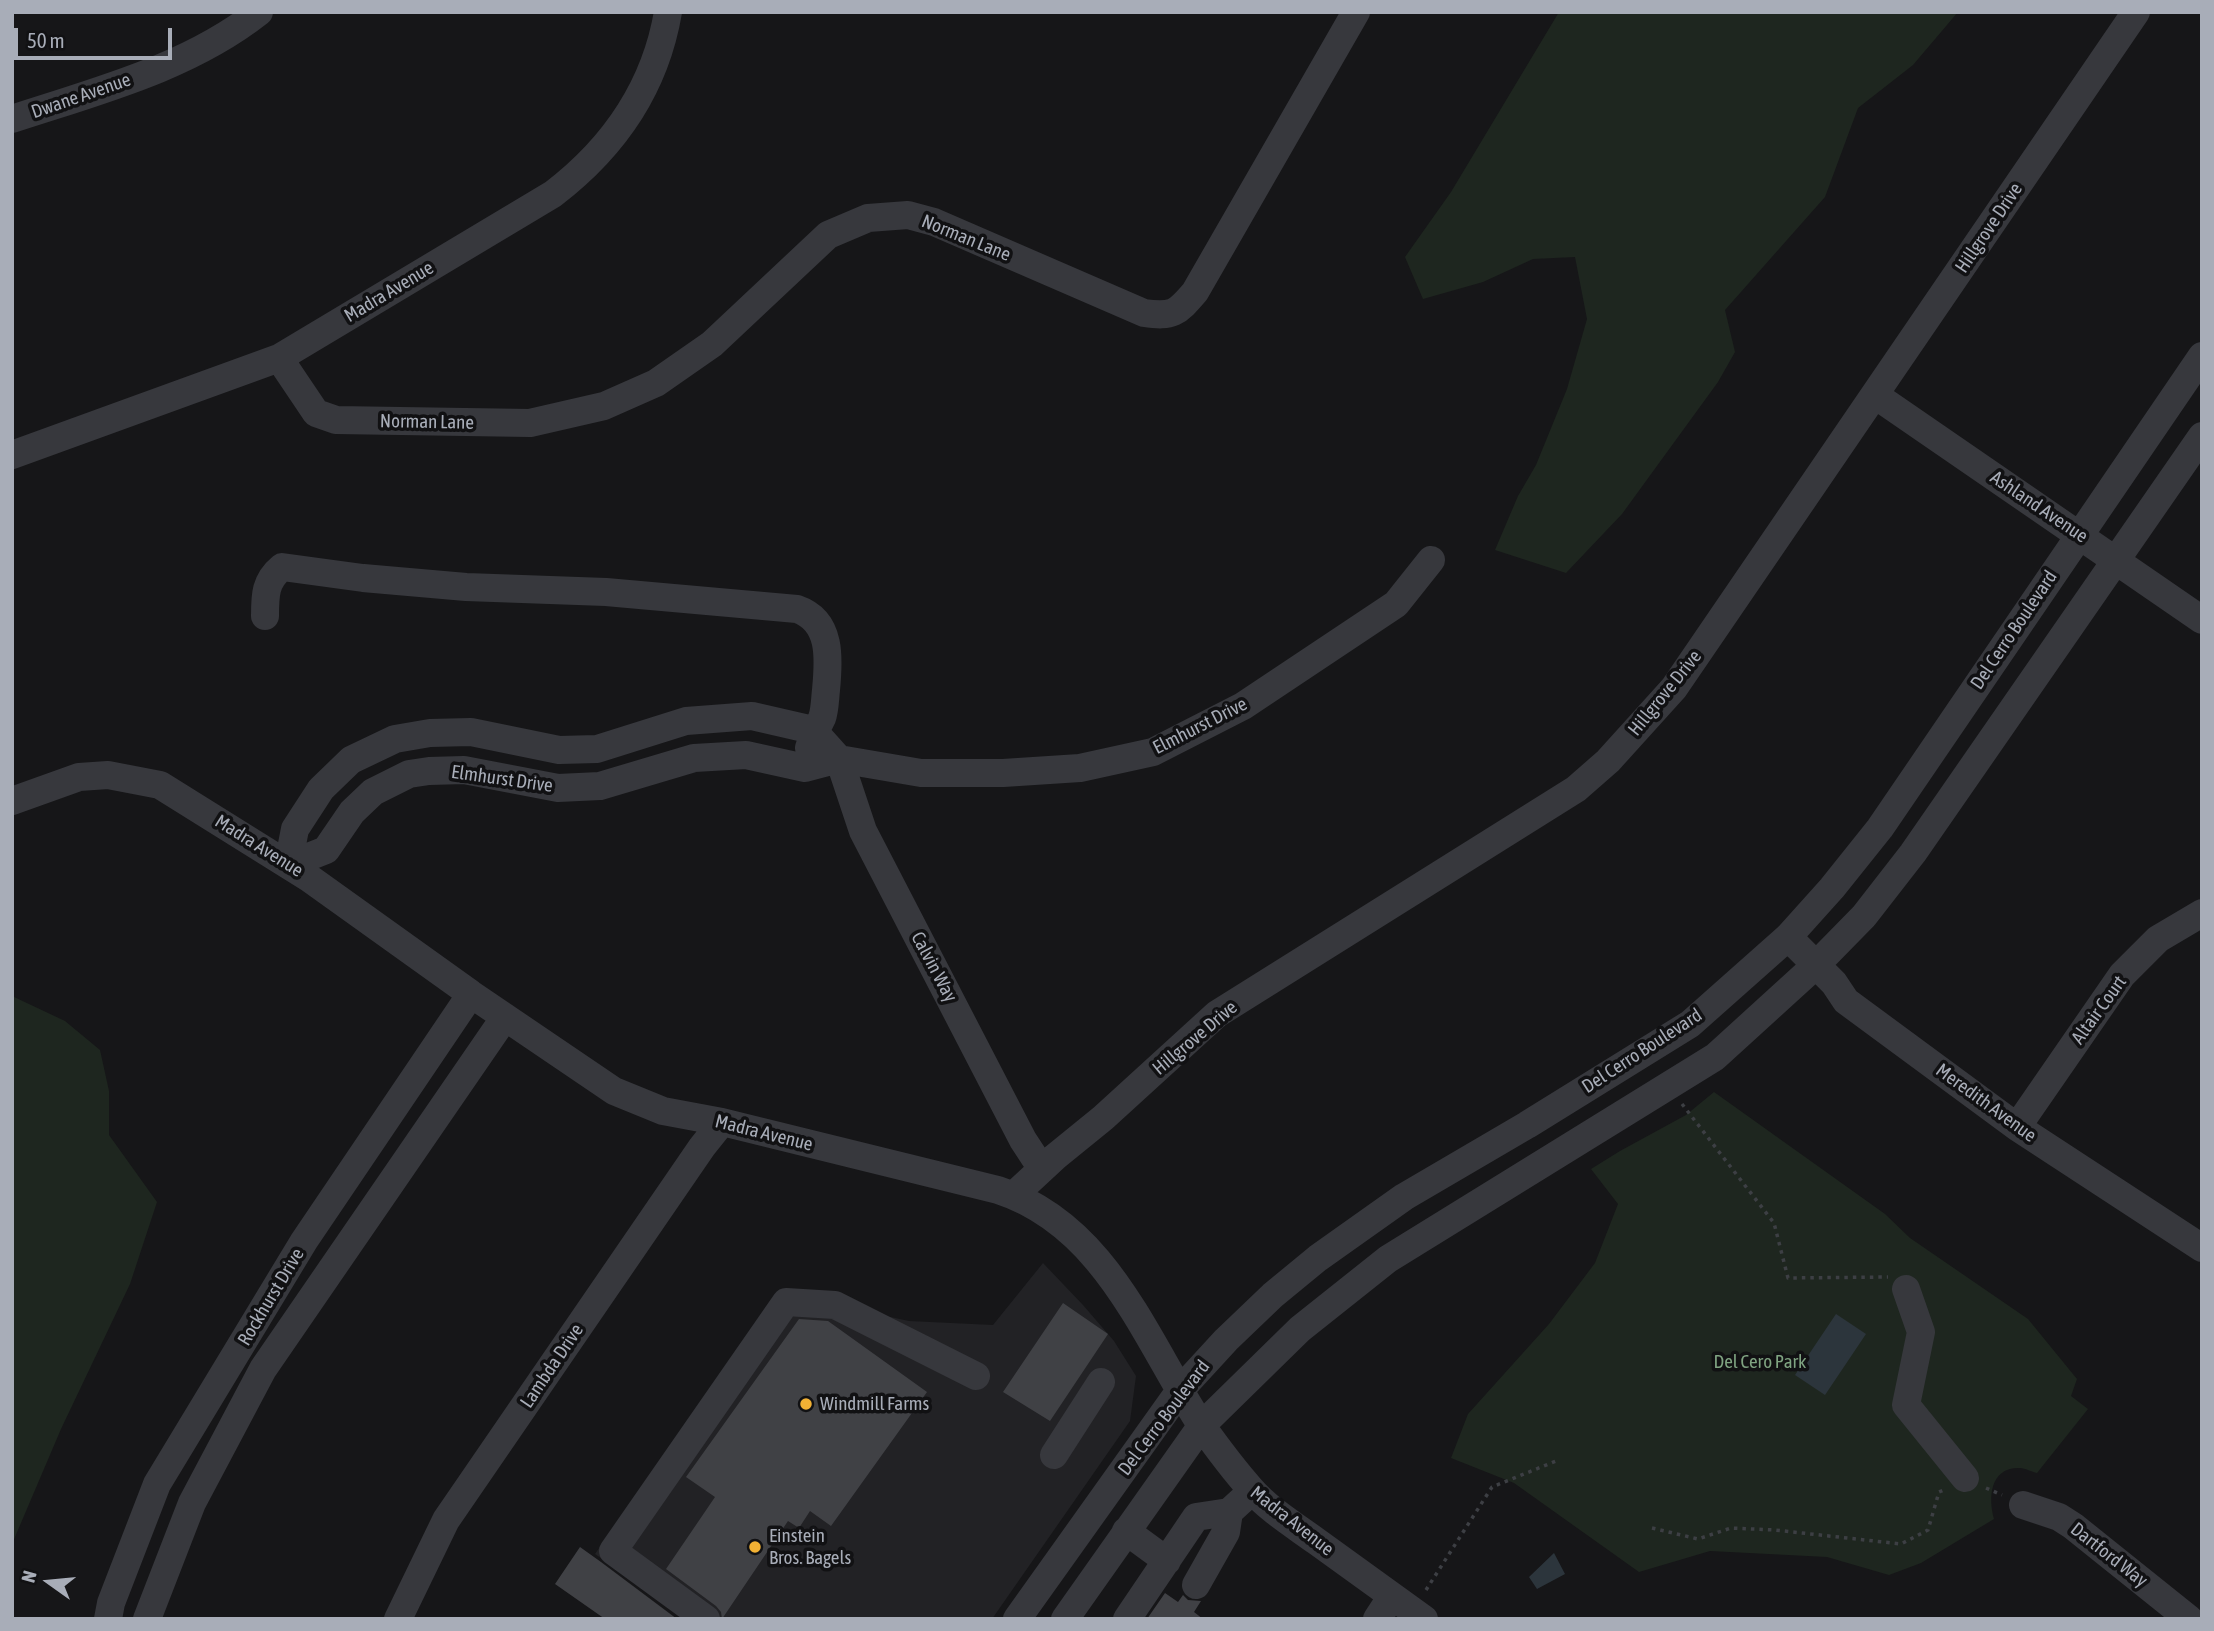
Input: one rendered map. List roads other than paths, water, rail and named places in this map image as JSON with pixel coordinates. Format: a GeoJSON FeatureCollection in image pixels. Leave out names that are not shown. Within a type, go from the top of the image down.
{"type":"FeatureCollection","features":[{"type":"Feature","properties":{"kind":"street","name":"Dwane Avenue"},"geometry":{"type":"LineString","coordinates":[[12,119],[107,88],[188,57],[240,27],[259,12]]}},
{"type":"Feature","properties":{"kind":"street","name":"Madra Avenue"},"geometry":{"type":"LineString","coordinates":[[12,455],[279,358],[553,194],[573,179],[608,144],[637,103],[658,54],[668,12]]}},
{"type":"Feature","properties":{"kind":"street","name":"Norman Lane"},"geometry":{"type":"LineString","coordinates":[[279,358],[316,412],[336,420],[530,423],[604,406],[656,383],[712,344],[828,236],[868,218],[908,215],[934,222],[1144,313],[1163,316],[1179,311],[1195,292],[1356,12]]}},
{"type":"Feature","properties":{"kind":"street","name":"Hillgrove Drive"},"geometry":{"type":"LineString","coordinates":[[1014,1195],[1217,1014],[1576,789],[1608,761],[1674,688],[2136,12]]}},
{"type":"Feature","properties":{"kind":"street","name":"Del Cerro Boulevard"},"geometry":{"type":"LineString","coordinates":[[1017,1619],[1181,1389],[1226,1340],[1273,1295],[1327,1251],[1404,1197],[1690,1024],[1788,937],[1880,828],[2202,356]]}},
{"type":"Feature","properties":{"kind":"street","name":"Ashland Avenue"},"geometry":{"type":"LineString","coordinates":[[1875,395],[2202,620]]}},
{"type":"Feature","properties":{"kind":"street","name":"Del Cerro Boulevard"},"geometry":{"type":"LineString","coordinates":[[1065,1619],[1202,1425],[1300,1329],[1388,1259],[1714,1057],[1816,965],[1864,916],[1913,853],[2202,436]]}},
{"type":"Feature","properties":{"kind":"street","name":"Elmhurst Drive"},"geometry":{"type":"LineString","coordinates":[[288,865],[326,850],[352,812],[373,792],[409,774],[429,771],[464,770],[558,788],[600,786],[694,758],[746,755],[805,768],[839,759],[921,773],[1003,773],[1080,768],[1153,752],[1243,706],[1396,604],[1430,560]]}},
{"type":"Feature","properties":{"kind":"street"},"geometry":{"type":"LineString","coordinates":[[265,616],[265,595],[270,577],[282,567],[466,587],[606,592],[797,609],[806,612],[816,621],[823,630],[827,643],[828,664],[822,716],[813,730],[805,768]]}},
{"type":"Feature","properties":{"kind":"street","name":"Elmhurst Drive"},"geometry":{"type":"LineString","coordinates":[[288,865],[295,828],[321,789],[351,760],[395,739],[430,733],[471,732],[559,750],[597,749],[686,721],[751,716],[813,730]]}},
{"type":"Feature","properties":{"kind":"street"},"geometry":{"type":"LineString","coordinates":[[813,730],[839,759]]}},
{"type":"Feature","properties":{"kind":"street","name":"Calvin Way"},"geometry":{"type":"LineString","coordinates":[[839,759],[863,831],[1023,1140],[1042,1170]]}},
{"type":"Feature","properties":{"kind":"street","name":"Madra Avenue"},"geometry":{"type":"LineString","coordinates":[[12,801],[79,777],[108,775],[160,785],[288,865],[614,1091],[663,1111],[722,1122],[1014,1195],[1041,1209],[1082,1242],[1128,1298],[1202,1425],[1252,1491],[1385,1608],[1424,1605]]}},
{"type":"Feature","properties":{"kind":"street","name":"Altair Court"},"geometry":{"type":"LineString","coordinates":[[2017,1128],[2122,975],[2158,939],[2202,913]]}},
{"type":"Feature","properties":{"kind":"street","name":"Meredith Avenue"},"geometry":{"type":"LineString","coordinates":[[1788,937],[1834,982],[1846,1001],[2017,1128],[2202,1248]]}},
{"type":"Feature","properties":{"kind":"street","name":"Rockhurst Drive"},"geometry":{"type":"LineString","coordinates":[[108,1619],[111,1603],[157,1484],[304,1241],[471,994]]}},
{"type":"Feature","properties":{"kind":"street","name":"Rockhurst Drive"},"geometry":{"type":"LineString","coordinates":[[147,1619],[192,1503],[263,1369],[505,1017]]}},
{"type":"Feature","properties":{"kind":"street","name":"Lambda Drive"},"geometry":{"type":"LineString","coordinates":[[398,1619],[446,1520],[702,1147],[722,1122]]}},
{"type":"Feature","properties":{"kind":"street"},"geometry":{"type":"LineString","coordinates":[[1906,1289],[1921,1332],[1906,1405],[1965,1478]]}},
{"type":"Feature","properties":{"kind":"street"},"geometry":{"type":"LineString","coordinates":[[706,1619],[613,1551],[786,1302],[835,1305],[976,1376]]}},
{"type":"Feature","properties":{"kind":"street"},"geometry":{"type":"LineString","coordinates":[[1054,1455],[1101,1382]]}},
{"type":"Feature","properties":{"kind":"street"},"geometry":{"type":"LineString","coordinates":[[1127,1619],[1196,1517],[1229,1512],[1252,1491]]}},
{"type":"Feature","properties":{"kind":"street","name":"Dartford Way"},"geometry":{"type":"LineString","coordinates":[[2022,1505],[2059,1517],[2073,1525],[2189,1619]]}},
{"type":"Feature","properties":{"kind":"street"},"geometry":{"type":"LineString","coordinates":[[1196,1585],[1226,1532],[1229,1512]]}},
{"type":"Feature","properties":{"kind":"street"},"geometry":{"type":"LineString","coordinates":[[1126,1531],[1167,1561]]}},
{"type":"Feature","properties":{"kind":"place","name":"Windmill Farms"},"geometry":{"type":"Point","coordinates":[806,1404]}},
{"type":"Feature","properties":{"kind":"place","name":"Einstein Bros. Bagels"},"geometry":{"type":"Point","coordinates":[755,1547]}},
{"type":"Feature","properties":{"kind":"park label","name":"Del Cero Park"},"geometry":{"type":"Point","coordinates":[1760,1362]}}]}
